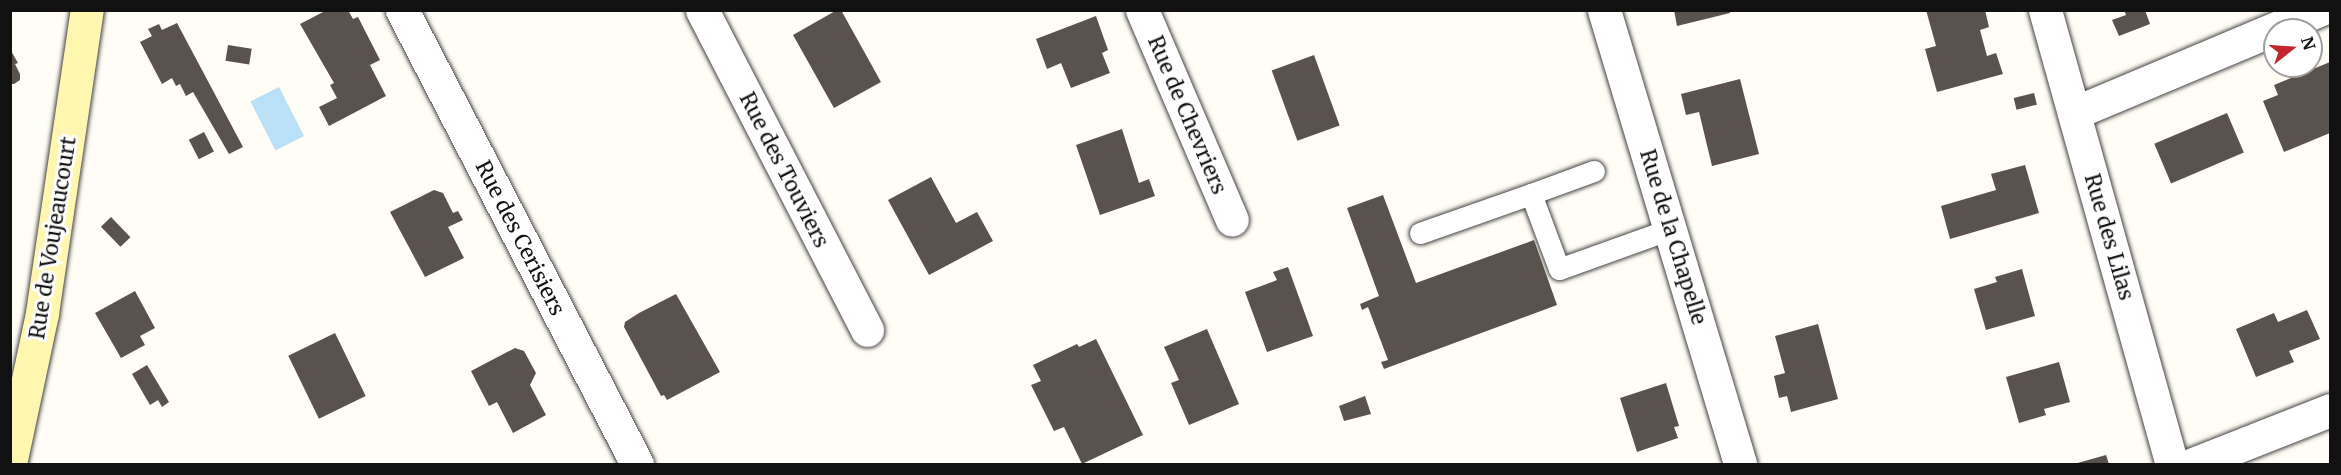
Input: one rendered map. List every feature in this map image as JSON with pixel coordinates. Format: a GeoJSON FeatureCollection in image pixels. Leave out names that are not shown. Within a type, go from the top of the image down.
{"type":"FeatureCollection","features":[{"type":"Feature","properties":{"kind":"main road","name":"Rue de Voujeaucourt"},"geometry":{"type":"LineString","coordinates":[[10,464],[42,314],[87,10]]}},
{"type":"Feature","properties":{"kind":"street","name":"Rue des Cerisiers"},"geometry":{"type":"LineString","coordinates":[[402,10],[637,465]]}},
{"type":"Feature","properties":{"kind":"street","name":"Rue des Touviers"},"geometry":{"type":"LineString","coordinates":[[702,10],[867,330]]}},
{"type":"Feature","properties":{"kind":"street","name":"Rue de Chevriers"},"geometry":{"type":"LineString","coordinates":[[1142,10],[1232,220]]}},
{"type":"Feature","properties":{"kind":"street","name":"Rue de la Chapelle"},"geometry":{"type":"LineString","coordinates":[[1604,10],[1740,465]]}},
{"type":"Feature","properties":{"kind":"street","name":"Rue des Lilas"},"geometry":{"type":"LineString","coordinates":[[2045,10],[2172,465]]}},
{"type":"Feature","properties":{"kind":"street"},"geometry":{"type":"LineString","coordinates":[[2074,113],[2319,10]]}},
{"type":"Feature","properties":{"kind":"street"},"geometry":{"type":"LineString","coordinates":[[2193,465],[2331,410]]}},
{"type":"Feature","properties":{"kind":"lane"},"geometry":{"type":"LineString","coordinates":[[1420,233],[1594,171]]}},
{"type":"Feature","properties":{"kind":"lane"},"geometry":{"type":"LineString","coordinates":[[1531,194],[1559,269],[1670,229]]}},
{"type":"Feature","properties":{"kind":"water"},"geometry":{"type":"Polygon","coordinates":[[[279,87],[304,136],[275,151],[250,102],[279,87]]]}},
{"type":"Feature","properties":{"kind":"building"},"geometry":{"type":"Polygon","coordinates":[[[327,10],[348,10],[353,19],[358,17],[380,60],[370,65],[386,96],[329,126],[319,107],[337,98],[330,85],[334,83],[300,24],[327,10]]]}},
{"type":"Feature","properties":{"kind":"building"},"geometry":{"type":"Polygon","coordinates":[[[837,10],[841,10],[881,82],[834,108],[793,35],[837,10]]]}},
{"type":"Feature","properties":{"kind":"building"},"geometry":{"type":"Polygon","coordinates":[[[1674,10],[1730,10],[1730,13],[1677,26],[1674,10]]]}},
{"type":"Feature","properties":{"kind":"building"},"geometry":{"type":"Polygon","coordinates":[[[1926,10],[1985,10],[1989,27],[1980,30],[1987,56],[1996,53],[2003,74],[1937,92],[1925,49],[1936,46],[1926,10]]]}},
{"type":"Feature","properties":{"kind":"building"},"geometry":{"type":"Polygon","coordinates":[[[2124,10],[2145,10],[2150,24],[2119,36],[2112,20],[2126,15],[2124,10]]]}},
{"type":"Feature","properties":{"kind":"building"},"geometry":{"type":"Polygon","coordinates":[[[1096,16],[1108,50],[1102,53],[1110,73],[1071,88],[1061,63],[1047,69],[1036,39],[1096,16]]]}},
{"type":"Feature","properties":{"kind":"building"},"geometry":{"type":"Polygon","coordinates":[[[177,23],[243,147],[229,154],[193,92],[186,96],[180,84],[176,86],[172,78],[162,84],[140,42],[152,36],[148,29],[159,24],[162,30],[177,23]]]}},
{"type":"Feature","properties":{"kind":"building"},"geometry":{"type":"Polygon","coordinates":[[[228,45],[252,49],[249,65],[225,61],[228,45]]]}},
{"type":"Feature","properties":{"kind":"building"},"geometry":{"type":"Polygon","coordinates":[[[10,49],[18,63],[15,64],[20,74],[20,80],[14,84],[10,84],[10,49]]]}},
{"type":"Feature","properties":{"kind":"building"},"geometry":{"type":"Polygon","coordinates":[[[1314,55],[1340,125],[1297,141],[1272,70],[1314,55]]]}},
{"type":"Feature","properties":{"kind":"building"},"geometry":{"type":"Polygon","coordinates":[[[2330,62],[2330,133],[2284,152],[2263,101],[2278,95],[2274,85],[2291,78],[2323,78],[2323,65],[2330,62]]]}},
{"type":"Feature","properties":{"kind":"building"},"geometry":{"type":"Polygon","coordinates":[[[1740,79],[1759,154],[1712,166],[1699,112],[1686,115],[1681,94],[1740,79]]]}},
{"type":"Feature","properties":{"kind":"building"},"geometry":{"type":"Polygon","coordinates":[[[2034,93],[2037,105],[2017,110],[2014,98],[2034,93]]]}},
{"type":"Feature","properties":{"kind":"building"},"geometry":{"type":"Polygon","coordinates":[[[2227,113],[2244,153],[2171,183],[2154,144],[2227,113]]]}},
{"type":"Feature","properties":{"kind":"building"},"geometry":{"type":"Polygon","coordinates":[[[1122,129],[1139,183],[1149,179],[1155,196],[1100,215],[1076,145],[1122,129]]]}},
{"type":"Feature","properties":{"kind":"building"},"geometry":{"type":"Polygon","coordinates":[[[204,132],[214,152],[199,159],[189,140],[204,132]]]}},
{"type":"Feature","properties":{"kind":"building"},"geometry":{"type":"Polygon","coordinates":[[[2025,165],[2039,213],[1950,239],[1941,206],[1996,190],[1991,174],[2025,165]]]}},
{"type":"Feature","properties":{"kind":"building"},"geometry":{"type":"Polygon","coordinates":[[[931,177],[956,223],[977,212],[993,241],[929,275],[888,200],[931,177]]]}},
{"type":"Feature","properties":{"kind":"building"},"geometry":{"type":"Polygon","coordinates":[[[434,190],[443,193],[453,213],[458,211],[463,220],[448,227],[464,258],[425,277],[390,212],[434,190]]]}},
{"type":"Feature","properties":{"kind":"building"},"geometry":{"type":"Polygon","coordinates":[[[1383,195],[1416,283],[1534,240],[1557,305],[1384,369],[1381,362],[1388,360],[1368,307],[1362,310],[1360,304],[1379,296],[1347,208],[1383,195]]]}},
{"type":"Feature","properties":{"kind":"building"},"geometry":{"type":"Polygon","coordinates":[[[111,217],[130,237],[120,247],[101,227],[111,217]]]}},
{"type":"Feature","properties":{"kind":"building"},"geometry":{"type":"Polygon","coordinates":[[[1288,267],[1313,336],[1267,352],[1245,292],[1277,280],[1273,272],[1288,267]]]}},
{"type":"Feature","properties":{"kind":"building"},"geometry":{"type":"Polygon","coordinates":[[[2022,269],[2035,316],[1986,330],[1974,289],[1997,282],[1995,277],[2022,269]]]}},
{"type":"Feature","properties":{"kind":"building"},"geometry":{"type":"Polygon","coordinates":[[[135,291],[155,328],[140,336],[145,345],[121,358],[95,313],[135,291]]]}},
{"type":"Feature","properties":{"kind":"building"},"geometry":{"type":"Polygon","coordinates":[[[676,294],[720,372],[667,400],[664,395],[661,396],[624,327],[625,322],[639,313],[676,294]]]}},
{"type":"Feature","properties":{"kind":"building"},"geometry":{"type":"Polygon","coordinates":[[[2307,310],[2320,339],[2289,351],[2294,362],[2256,377],[2236,329],[2274,313],[2278,322],[2307,310]]]}},
{"type":"Feature","properties":{"kind":"building"},"geometry":{"type":"Polygon","coordinates":[[[1818,324],[1838,399],[1791,412],[1787,396],[1779,398],[1774,376],[1785,373],[1775,336],[1818,324]]]}},
{"type":"Feature","properties":{"kind":"building"},"geometry":{"type":"Polygon","coordinates":[[[1207,329],[1239,404],[1189,425],[1171,383],[1179,380],[1164,347],[1207,329]]]}},
{"type":"Feature","properties":{"kind":"building"},"geometry":{"type":"Polygon","coordinates":[[[335,333],[366,396],[319,419],[288,356],[335,333]]]}},
{"type":"Feature","properties":{"kind":"building"},"geometry":{"type":"Polygon","coordinates":[[[1096,339],[1143,435],[1082,464],[1064,427],[1054,431],[1031,385],[1041,381],[1033,365],[1077,344],[1079,347],[1096,339]]]}},
{"type":"Feature","properties":{"kind":"building"},"geometry":{"type":"Polygon","coordinates":[[[515,348],[524,351],[536,373],[530,385],[546,415],[513,433],[497,402],[489,406],[471,371],[515,348]]]}},
{"type":"Feature","properties":{"kind":"building"},"geometry":{"type":"Polygon","coordinates":[[[2059,362],[2070,402],[2044,409],[2046,415],[2019,423],[2006,377],[2059,362]]]}},
{"type":"Feature","properties":{"kind":"building"},"geometry":{"type":"Polygon","coordinates":[[[147,365],[169,402],[162,407],[158,400],[150,405],[132,374],[147,365]]]}},
{"type":"Feature","properties":{"kind":"building"},"geometry":{"type":"Polygon","coordinates":[[[1666,383],[1679,426],[1674,427],[1678,438],[1637,452],[1620,398],[1666,383]]]}},
{"type":"Feature","properties":{"kind":"building"},"geometry":{"type":"Polygon","coordinates":[[[1365,396],[1371,414],[1344,421],[1339,406],[1365,396]]]}},
{"type":"Feature","properties":{"kind":"building"},"geometry":{"type":"Polygon","coordinates":[[[2106,455],[2109,464],[2074,464],[2106,455]]]}}]}
